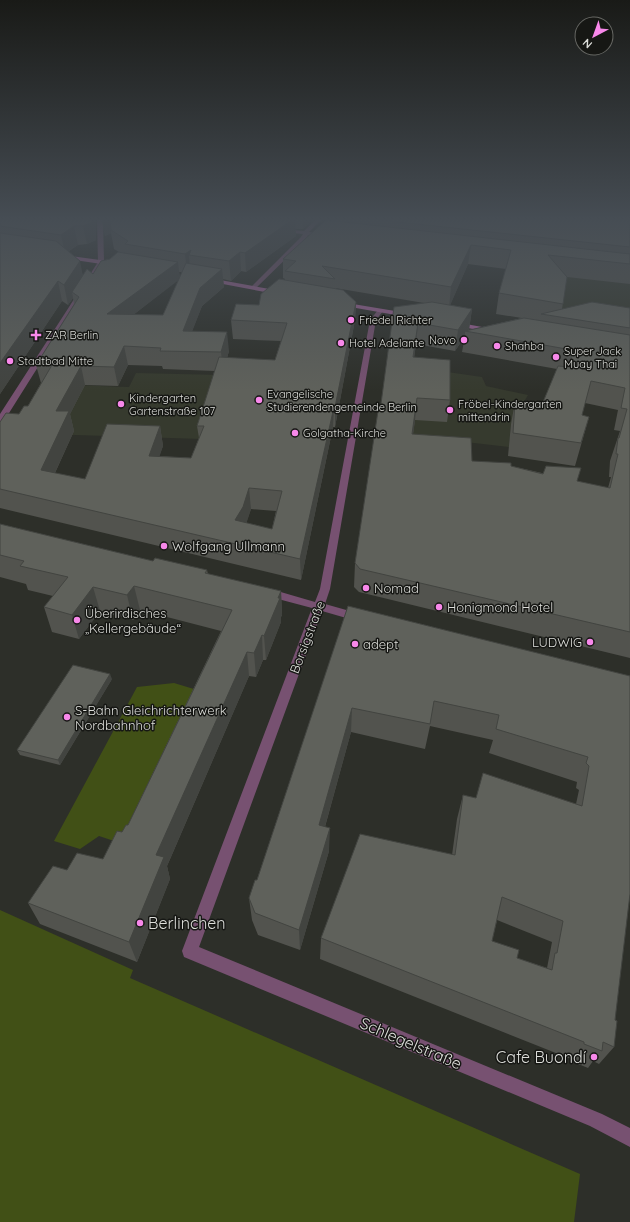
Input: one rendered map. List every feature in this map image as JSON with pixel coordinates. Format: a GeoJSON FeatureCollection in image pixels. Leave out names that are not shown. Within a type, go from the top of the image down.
{"type":"FeatureCollection","features":[{"type":"Feature","properties":{"kind":"main road"},"geometry":{"type":"LineString","coordinates":[[198,278],[286,294]]}},
{"type":"Feature","properties":{"kind":"main road"},"geometry":{"type":"LineString","coordinates":[[336,303],[417,317]]}},
{"type":"Feature","properties":{"kind":"main road"},"geometry":{"type":"LineString","coordinates":[[447,322],[501,332]]}},
{"type":"Feature","properties":{"kind":"street"},"geometry":{"type":"LineString","coordinates":[[0,421],[90,277]]}},
{"type":"Feature","properties":{"kind":"street"},"geometry":{"type":"LineString","coordinates":[[254,288],[265,277]]}},
{"type":"Feature","properties":{"kind":"street","name":"Borsigstraße"},"geometry":{"type":"LineString","coordinates":[[190,952],[325,589],[373,320],[380,311]]}},
{"type":"Feature","properties":{"kind":"street"},"geometry":{"type":"LineString","coordinates":[[258,590],[374,621]]}},
{"type":"Feature","properties":{"kind":"street","name":"Schlegelstraße"},"geometry":{"type":"LineString","coordinates":[[190,952],[589,1117],[630,1138]]}},
{"type":"Feature","properties":{"kind":"shaded area"},"geometry":{"type":"Polygon","coordinates":[[[533,277],[630,277],[630,339],[519,318],[533,277]]]}},
{"type":"Feature","properties":{"kind":"shaded area","name":"Fröbel-Kindergarten mittendrin"},"geometry":{"type":"Polygon","coordinates":[[[413,367],[482,377],[486,386],[528,395],[511,424],[509,447],[413,436],[413,367]]]}},
{"type":"Feature","properties":{"kind":"shaded area","name":"Kindergarten Gartenstraße 107"},"geometry":{"type":"Polygon","coordinates":[[[136,373],[221,375],[202,439],[12,433],[41,384],[129,387],[136,373]]]}},
{"type":"Feature","properties":{"kind":"green space"},"geometry":{"type":"Polygon","coordinates":[[[174,683],[207,693],[135,848],[99,836],[80,849],[54,841],[137,687],[174,683]]]}},
{"type":"Feature","properties":{"kind":"green space"},"geometry":{"type":"Polygon","coordinates":[[[0,910],[133,970],[130,978],[580,1174],[574,1222],[0,1222],[0,910]]]}},
{"type":"Feature","properties":{"kind":"building"},"geometry":{"type":"Polygon","coordinates":[[[0,277],[69,277],[64,285],[58,281],[0,363],[0,277]]]}},
{"type":"Feature","properties":{"kind":"building"},"geometry":{"type":"Polygon","coordinates":[[[82,277],[157,277],[107,314],[163,315],[180,277],[213,277],[200,288],[183,331],[227,332],[221,352],[160,351],[161,348],[124,346],[114,367],[81,366],[56,411],[69,411],[41,470],[85,479],[107,424],[160,426],[149,456],[191,458],[204,426],[197,426],[219,357],[275,360],[287,323],[231,320],[236,304],[259,305],[261,294],[279,279],[343,290],[356,302],[335,407],[300,559],[0,489],[0,422],[6,413],[19,414],[24,406],[28,406],[52,365],[36,365],[79,297],[72,292],[82,277]],[[249,488],[243,507],[235,520],[272,529],[282,491],[249,488]]]}},
{"type":"Feature","properties":{"kind":"building"},"geometry":{"type":"Polygon","coordinates":[[[323,277],[333,277],[335,279],[323,277]]]}},
{"type":"Feature","properties":{"kind":"building"},"geometry":{"type":"Polygon","coordinates":[[[390,277],[456,277],[451,287],[390,277]]]}},
{"type":"Feature","properties":{"kind":"building"},"geometry":{"type":"Polygon","coordinates":[[[503,277],[567,277],[563,304],[499,293],[503,277]]]}},
{"type":"Feature","properties":{"kind":"building"},"geometry":{"type":"Polygon","coordinates":[[[432,302],[472,309],[458,330],[418,323],[413,357],[450,360],[450,400],[417,398],[412,434],[471,438],[472,461],[511,463],[511,466],[543,474],[546,466],[581,468],[577,481],[610,488],[618,454],[616,454],[618,438],[627,409],[621,408],[625,388],[591,381],[582,415],[589,417],[581,443],[513,433],[515,402],[541,407],[558,366],[570,367],[572,350],[465,331],[524,318],[630,335],[630,632],[360,569],[355,563],[378,411],[380,411],[394,307],[432,302]]]}},
{"type":"Feature","properties":{"kind":"building"},"geometry":{"type":"Polygon","coordinates":[[[592,302],[630,308],[630,328],[541,314],[592,302]]]}},
{"type":"Feature","properties":{"kind":"building"},"geometry":{"type":"Polygon","coordinates":[[[0,524],[153,561],[155,558],[207,570],[205,573],[281,591],[278,598],[280,598],[264,636],[262,635],[254,653],[247,652],[156,855],[164,857],[129,942],[28,903],[53,866],[67,870],[77,853],[103,859],[117,831],[122,832],[126,825],[128,825],[232,610],[134,586],[127,595],[93,587],[72,615],[44,607],[68,577],[20,566],[24,561],[0,555],[0,524]]]}},
{"type":"Feature","properties":{"kind":"building"},"geometry":{"type":"Polygon","coordinates":[[[348,606],[630,676],[630,894],[615,1020],[617,1021],[614,1047],[603,1042],[602,1051],[584,1044],[584,1042],[321,938],[360,834],[455,855],[463,795],[476,798],[483,773],[582,806],[589,766],[586,763],[588,757],[496,729],[499,715],[434,701],[430,724],[352,708],[319,825],[330,828],[299,930],[255,913],[249,898],[255,880],[257,880],[348,606]],[[502,897],[492,941],[519,950],[517,958],[552,970],[563,921],[502,897]]]}},
{"type":"Feature","properties":{"kind":"building","name":"S-Bahn Gleichrichterwerk Nordbahnhof"},"geometry":{"type":"Polygon","coordinates":[[[73,665],[110,674],[58,760],[17,750],[73,665]]]}},
{"type":"Feature","properties":{"kind":"place","name":"Friedel Richter"},"geometry":{"type":"Point","coordinates":[351,320]}},
{"type":"Feature","properties":{"kind":"place","name":"ZAR Berlin"},"geometry":{"type":"Point","coordinates":[36,335]}},
{"type":"Feature","properties":{"kind":"place","name":"Novo"},"geometry":{"type":"Point","coordinates":[464,340]}},
{"type":"Feature","properties":{"kind":"place","name":"Hotel Adelante"},"geometry":{"type":"Point","coordinates":[341,343]}},
{"type":"Feature","properties":{"kind":"place","name":"Shahba"},"geometry":{"type":"Point","coordinates":[497,346]}},
{"type":"Feature","properties":{"kind":"place","name":"Super Jack Muay Thai"},"geometry":{"type":"Point","coordinates":[556,357]}},
{"type":"Feature","properties":{"kind":"place","name":"Stadtbad Mitte"},"geometry":{"type":"Point","coordinates":[10,361]}},
{"type":"Feature","properties":{"kind":"place","name":"Evangelische Studierendengemeinde Berlin"},"geometry":{"type":"Point","coordinates":[259,400]}},
{"type":"Feature","properties":{"kind":"place","name":"Kindergarten Gartenstraße 107"},"geometry":{"type":"Point","coordinates":[121,404]}},
{"type":"Feature","properties":{"kind":"place","name":"Fröbel-Kindergarten mittendrin"},"geometry":{"type":"Point","coordinates":[450,410]}},
{"type":"Feature","properties":{"kind":"place","name":"Golgatha-Kirche"},"geometry":{"type":"Point","coordinates":[295,433]}},
{"type":"Feature","properties":{"kind":"place","name":"Wolfgang Ullmann"},"geometry":{"type":"Point","coordinates":[164,546]}},
{"type":"Feature","properties":{"kind":"place","name":"Nomad"},"geometry":{"type":"Point","coordinates":[366,588]}},
{"type":"Feature","properties":{"kind":"place","name":"Honigmond Hotel"},"geometry":{"type":"Point","coordinates":[439,607]}},
{"type":"Feature","properties":{"kind":"place","name":"Überirdisches „Kellergebäude“"},"geometry":{"type":"Point","coordinates":[77,620]}},
{"type":"Feature","properties":{"kind":"place","name":"LUDWIG"},"geometry":{"type":"Point","coordinates":[590,642]}},
{"type":"Feature","properties":{"kind":"place","name":"adept"},"geometry":{"type":"Point","coordinates":[355,644]}},
{"type":"Feature","properties":{"kind":"place","name":"S-Bahn Gleichrichterwerk Nordbahnhof"},"geometry":{"type":"Point","coordinates":[67,717]}},
{"type":"Feature","properties":{"kind":"place","name":"Berlinchen"},"geometry":{"type":"Point","coordinates":[140,923]}},
{"type":"Feature","properties":{"kind":"place","name":"Cafe Buondí"},"geometry":{"type":"Point","coordinates":[594,1057]}}]}
